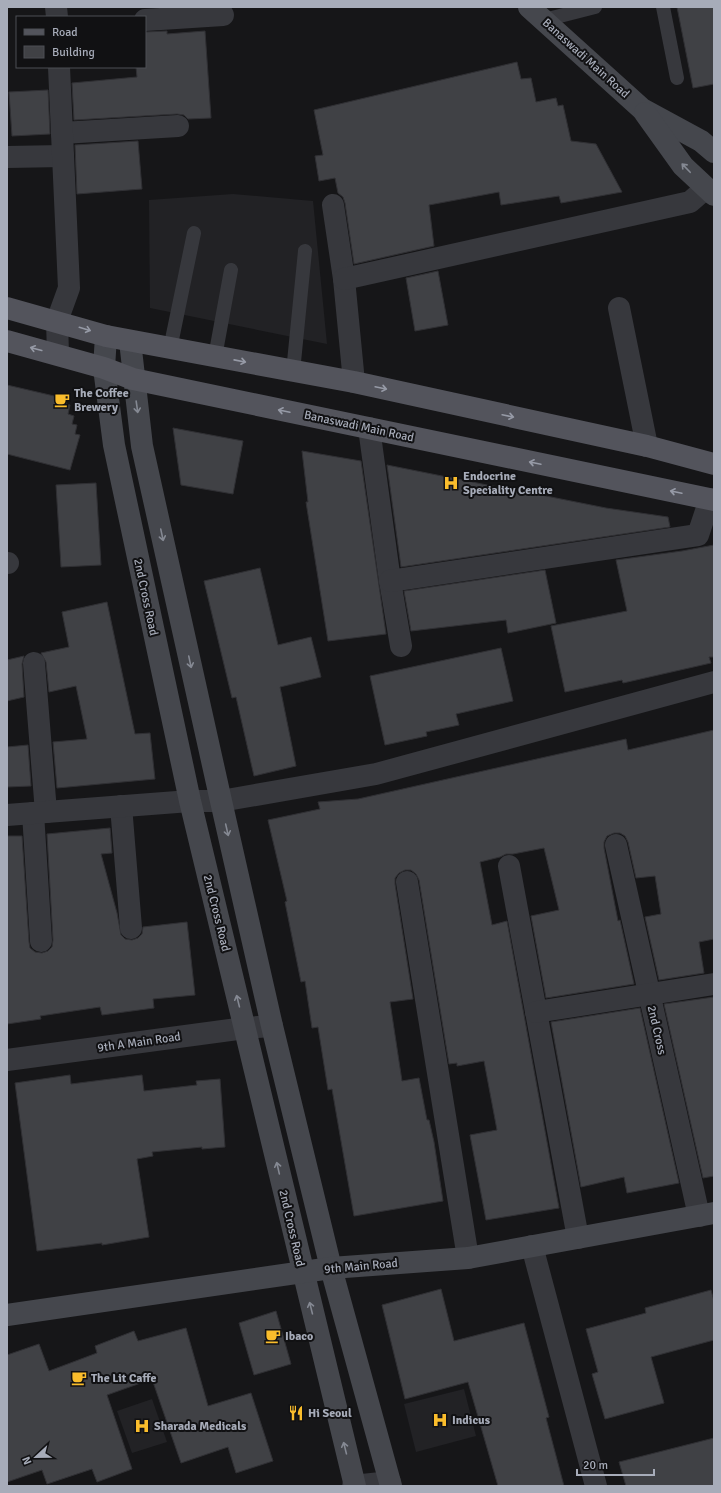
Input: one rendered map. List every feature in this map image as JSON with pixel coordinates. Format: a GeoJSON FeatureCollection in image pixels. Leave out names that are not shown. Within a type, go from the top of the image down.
{"type":"FeatureCollection","features":[{"type":"Feature","properties":{"kind":"main road"},"geometry":{"type":"LineString","coordinates":[[7,308],[106,336],[354,382],[648,446],[714,464]]}},
{"type":"Feature","properties":{"kind":"main road","name":"Banaswadi Main Road"},"geometry":{"type":"LineString","coordinates":[[7,341],[58,354],[104,368],[133,379],[712,499]]}},
{"type":"Feature","properties":{"kind":"street","name":"Banaswadi Main Road"},"geometry":{"type":"LineString","coordinates":[[536,14],[642,109],[683,166],[710,191]]}},
{"type":"Feature","properties":{"kind":"street"},"geometry":{"type":"LineString","coordinates":[[146,20],[223,16]]}},
{"type":"Feature","properties":{"kind":"street"},"geometry":{"type":"LineString","coordinates":[[58,354],[57,321],[69,288],[59,68]]}},
{"type":"Feature","properties":{"kind":"street","name":"Banaswadi Main Road"},"geometry":{"type":"LineString","coordinates":[[642,109],[700,141],[714,152]]}},
{"type":"Feature","properties":{"kind":"street"},"geometry":{"type":"LineString","coordinates":[[62,133],[178,126]]}},
{"type":"Feature","properties":{"kind":"street"},"geometry":{"type":"LineString","coordinates":[[7,157],[63,156]]}},
{"type":"Feature","properties":{"kind":"street"},"geometry":{"type":"LineString","coordinates":[[344,279],[690,202],[710,191]]}},
{"type":"Feature","properties":{"kind":"street"},"geometry":{"type":"LineString","coordinates":[[333,205],[344,279],[354,382]]}},
{"type":"Feature","properties":{"kind":"street"},"geometry":{"type":"LineString","coordinates":[[619,308],[648,446]]}},
{"type":"Feature","properties":{"kind":"street","name":"2nd Cross Road"},"geometry":{"type":"LineString","coordinates":[[106,336],[104,368],[114,445],[190,801],[354,1486]]}},
{"type":"Feature","properties":{"kind":"street"},"geometry":{"type":"LineString","coordinates":[[130,341],[133,379],[142,446],[272,1026],[331,1268],[390,1484],[354,1486]]}},
{"type":"Feature","properties":{"kind":"street"},"geometry":{"type":"LineString","coordinates":[[369,428],[390,581],[401,646]]}},
{"type":"Feature","properties":{"kind":"street"},"geometry":{"type":"LineString","coordinates":[[390,581],[698,535],[712,499]]}},
{"type":"Feature","properties":{"kind":"street"},"geometry":{"type":"LineString","coordinates":[[34,663],[40,813],[41,941]]}},
{"type":"Feature","properties":{"kind":"street"},"geometry":{"type":"LineString","coordinates":[[7,815],[190,801],[221,801],[376,774],[714,682]]}},
{"type":"Feature","properties":{"kind":"street"},"geometry":{"type":"LineString","coordinates":[[121,806],[131,928]]}},
{"type":"Feature","properties":{"kind":"street","name":"2nd Cross"},"geometry":{"type":"LineString","coordinates":[[616,845],[649,994],[707,1214]]}},
{"type":"Feature","properties":{"kind":"street"},"geometry":{"type":"LineString","coordinates":[[509,866],[578,1238]]}},
{"type":"Feature","properties":{"kind":"street"},"geometry":{"type":"LineString","coordinates":[[407,882],[468,1258]]}},
{"type":"Feature","properties":{"kind":"street"},"geometry":{"type":"LineString","coordinates":[[536,1012],[714,984]]}},
{"type":"Feature","properties":{"kind":"street","name":"9th A Main Road"},"geometry":{"type":"LineString","coordinates":[[7,1060],[245,1028],[272,1026]]}},
{"type":"Feature","properties":{"kind":"street","name":"9th Main Road"},"geometry":{"type":"LineString","coordinates":[[7,1315],[331,1268],[468,1258],[707,1214]]}},
{"type":"Feature","properties":{"kind":"street"},"geometry":{"type":"LineString","coordinates":[[532,1246],[596,1486]]}},
{"type":"Feature","properties":{"kind":"lane"},"geometry":{"type":"LineString","coordinates":[[536,14],[595,7]]}},
{"type":"Feature","properties":{"kind":"lane"},"geometry":{"type":"LineString","coordinates":[[663,7],[678,78]]}},
{"type":"Feature","properties":{"kind":"lane"},"geometry":{"type":"LineString","coordinates":[[170,349],[194,233]]}},
{"type":"Feature","properties":{"kind":"lane"},"geometry":{"type":"LineString","coordinates":[[294,372],[305,251]]}},
{"type":"Feature","properties":{"kind":"lane"},"geometry":{"type":"LineString","coordinates":[[216,357],[231,270]]}},
{"type":"Feature","properties":{"kind":"shaded area"},"geometry":{"type":"Polygon","coordinates":[[[233,194],[313,201],[327,344],[150,308],[149,200],[233,194]]]}},
{"type":"Feature","properties":{"kind":"shaded area","name":"Indicus"},"geometry":{"type":"Polygon","coordinates":[[[464,1389],[476,1436],[416,1452],[404,1404],[464,1389]]]}},
{"type":"Feature","properties":{"kind":"shaded area","name":"Sharada Medicals"},"geometry":{"type":"Polygon","coordinates":[[[152,1399],[167,1442],[132,1453],[117,1411],[152,1399]]]}},
{"type":"Feature","properties":{"kind":"building"},"geometry":{"type":"Polygon","coordinates":[[[677,7],[714,7],[714,84],[693,88],[677,7]]]}},
{"type":"Feature","properties":{"kind":"building"},"geometry":{"type":"Polygon","coordinates":[[[167,31],[167,34],[205,31],[211,118],[188,119],[184,115],[177,114],[74,120],[72,83],[137,77],[136,68],[146,68],[146,32],[167,31]]]}},
{"type":"Feature","properties":{"kind":"building"},"geometry":{"type":"Polygon","coordinates":[[[517,62],[521,79],[531,78],[536,102],[556,98],[558,106],[563,105],[571,141],[596,144],[622,192],[561,203],[559,196],[501,205],[499,192],[429,205],[434,246],[354,264],[345,203],[343,197],[338,193],[335,178],[319,181],[315,156],[323,155],[314,110],[517,62]]]}},
{"type":"Feature","properties":{"kind":"building"},"geometry":{"type":"Polygon","coordinates":[[[48,90],[50,134],[12,136],[9,92],[48,90]]]}},
{"type":"Feature","properties":{"kind":"building"},"geometry":{"type":"Polygon","coordinates":[[[138,141],[142,189],[77,194],[75,145],[138,141]]]}},
{"type":"Feature","properties":{"kind":"building"},"geometry":{"type":"Polygon","coordinates":[[[438,271],[448,325],[415,331],[406,278],[438,271]]]}},
{"type":"Feature","properties":{"kind":"building"},"geometry":{"type":"Polygon","coordinates":[[[7,385],[67,399],[66,404],[70,405],[68,414],[74,416],[72,424],[77,425],[75,434],[80,435],[70,470],[7,454],[7,385]]]}},
{"type":"Feature","properties":{"kind":"building"},"geometry":{"type":"Polygon","coordinates":[[[173,428],[243,441],[233,494],[181,485],[173,428]]]}},
{"type":"Feature","properties":{"kind":"building"},"geometry":{"type":"Polygon","coordinates":[[[302,451],[361,461],[386,634],[328,641],[306,502],[308,502],[302,451]]]}},
{"type":"Feature","properties":{"kind":"building"},"geometry":{"type":"Polygon","coordinates":[[[387,465],[492,486],[530,491],[531,493],[606,508],[668,517],[670,527],[401,567],[387,465]]]}},
{"type":"Feature","properties":{"kind":"building"},"geometry":{"type":"Polygon","coordinates":[[[96,483],[101,565],[61,567],[56,485],[96,483]]]}},
{"type":"Feature","properties":{"kind":"building"},"geometry":{"type":"Polygon","coordinates":[[[714,545],[714,657],[709,657],[711,663],[623,683],[622,680],[565,692],[551,626],[627,611],[616,560],[714,545]]]}},
{"type":"Feature","properties":{"kind":"building"},"geometry":{"type":"Polygon","coordinates":[[[260,568],[278,645],[311,637],[321,677],[280,687],[296,766],[254,776],[236,697],[232,698],[204,581],[260,568]]]}},
{"type":"Feature","properties":{"kind":"building"},"geometry":{"type":"Polygon","coordinates":[[[545,570],[556,623],[508,633],[506,620],[411,631],[404,591],[545,570]]]}},
{"type":"Feature","properties":{"kind":"building"},"geometry":{"type":"Polygon","coordinates":[[[107,602],[135,734],[150,733],[155,779],[57,788],[53,742],[87,739],[76,686],[49,692],[46,662],[41,653],[69,647],[62,612],[107,602]]]}},
{"type":"Feature","properties":{"kind":"building"},"geometry":{"type":"Polygon","coordinates":[[[501,648],[513,701],[456,714],[459,725],[426,732],[427,736],[385,745],[370,676],[501,648]]]}},
{"type":"Feature","properties":{"kind":"building"},"geometry":{"type":"Polygon","coordinates":[[[24,656],[22,664],[24,697],[7,701],[7,660],[24,656]]]}},
{"type":"Feature","properties":{"kind":"building"},"geometry":{"type":"Polygon","coordinates":[[[714,730],[714,939],[699,942],[704,973],[659,980],[645,917],[661,914],[655,876],[636,878],[628,842],[625,836],[620,833],[614,833],[607,836],[604,842],[604,848],[618,921],[620,920],[634,984],[546,998],[531,916],[559,910],[544,848],[506,854],[480,862],[492,925],[507,921],[559,1208],[486,1220],[470,1135],[497,1130],[484,1061],[457,1066],[457,1063],[449,1064],[419,880],[416,874],[411,870],[405,870],[399,873],[395,878],[413,999],[390,1002],[402,1081],[419,1078],[427,1120],[429,1120],[434,1142],[443,1201],[354,1216],[332,1089],[328,1090],[318,1027],[312,1028],[305,981],[301,982],[285,902],[287,901],[268,820],[320,809],[318,802],[358,799],[626,739],[628,750],[714,730]]]}},
{"type":"Feature","properties":{"kind":"building"},"geometry":{"type":"Polygon","coordinates":[[[28,745],[31,786],[7,787],[7,747],[28,745]]]}},
{"type":"Feature","properties":{"kind":"building"},"geometry":{"type":"Polygon","coordinates":[[[110,828],[112,853],[101,854],[117,913],[121,935],[125,939],[132,940],[138,938],[142,934],[143,927],[187,922],[195,995],[153,999],[154,1008],[102,1015],[100,1007],[40,1016],[41,1019],[7,1024],[7,836],[22,836],[30,948],[35,952],[42,953],[48,951],[52,947],[53,940],[47,834],[110,828]]]}},
{"type":"Feature","properties":{"kind":"building"},"geometry":{"type":"Polygon","coordinates":[[[714,997],[714,1176],[703,1178],[664,1004],[714,997]]]}},
{"type":"Feature","properties":{"kind":"building"},"geometry":{"type":"Polygon","coordinates":[[[640,1008],[679,1183],[627,1193],[624,1177],[581,1187],[551,1022],[640,1008]]]}},
{"type":"Feature","properties":{"kind":"building"},"geometry":{"type":"Polygon","coordinates":[[[70,1075],[71,1084],[142,1075],[144,1091],[197,1085],[196,1081],[220,1079],[225,1147],[202,1149],[202,1147],[152,1152],[153,1156],[137,1159],[149,1237],[102,1245],[102,1243],[37,1251],[15,1083],[70,1075]]]}},
{"type":"Feature","properties":{"kind":"building"},"geometry":{"type":"Polygon","coordinates":[[[441,1289],[454,1341],[524,1323],[549,1417],[546,1418],[564,1486],[498,1486],[468,1382],[405,1399],[382,1305],[441,1289]]]}},
{"type":"Feature","properties":{"kind":"building"},"geometry":{"type":"Polygon","coordinates":[[[711,1290],[714,1301],[714,1340],[651,1357],[664,1403],[605,1419],[592,1374],[598,1372],[586,1329],[646,1313],[645,1308],[711,1290]]]}},
{"type":"Feature","properties":{"kind":"building"},"geometry":{"type":"Polygon","coordinates":[[[276,1311],[291,1364],[254,1375],[239,1323],[276,1311]]]}},
{"type":"Feature","properties":{"kind":"building"},"geometry":{"type":"Polygon","coordinates":[[[186,1328],[208,1406],[251,1393],[273,1461],[236,1473],[228,1447],[181,1463],[152,1379],[107,1395],[132,1469],[97,1482],[92,1469],[47,1484],[42,1470],[7,1482],[7,1355],[39,1344],[49,1371],[97,1353],[95,1346],[134,1331],[138,1341],[186,1328]]]}},
{"type":"Feature","properties":{"kind":"building"},"geometry":{"type":"Polygon","coordinates":[[[714,1438],[714,1486],[626,1486],[619,1462],[714,1438]]]}},
{"type":"Feature","properties":{"kind":"place","name":"The Coffee Brewery"},"geometry":{"type":"Point","coordinates":[62,400]}},
{"type":"Feature","properties":{"kind":"place","name":"Endocrine Speciality Centre"},"geometry":{"type":"Point","coordinates":[451,483]}},
{"type":"Feature","properties":{"kind":"place","name":"Ibaco"},"geometry":{"type":"Point","coordinates":[273,1336]}},
{"type":"Feature","properties":{"kind":"place","name":"The Lit Caffe"},"geometry":{"type":"Point","coordinates":[79,1378]}},
{"type":"Feature","properties":{"kind":"place","name":"Hi Seoul"},"geometry":{"type":"Point","coordinates":[296,1413]}},
{"type":"Feature","properties":{"kind":"place","name":"Indicus"},"geometry":{"type":"Point","coordinates":[440,1420]}},
{"type":"Feature","properties":{"kind":"place","name":"Sharada Medicals"},"geometry":{"type":"Point","coordinates":[142,1426]}}]}
